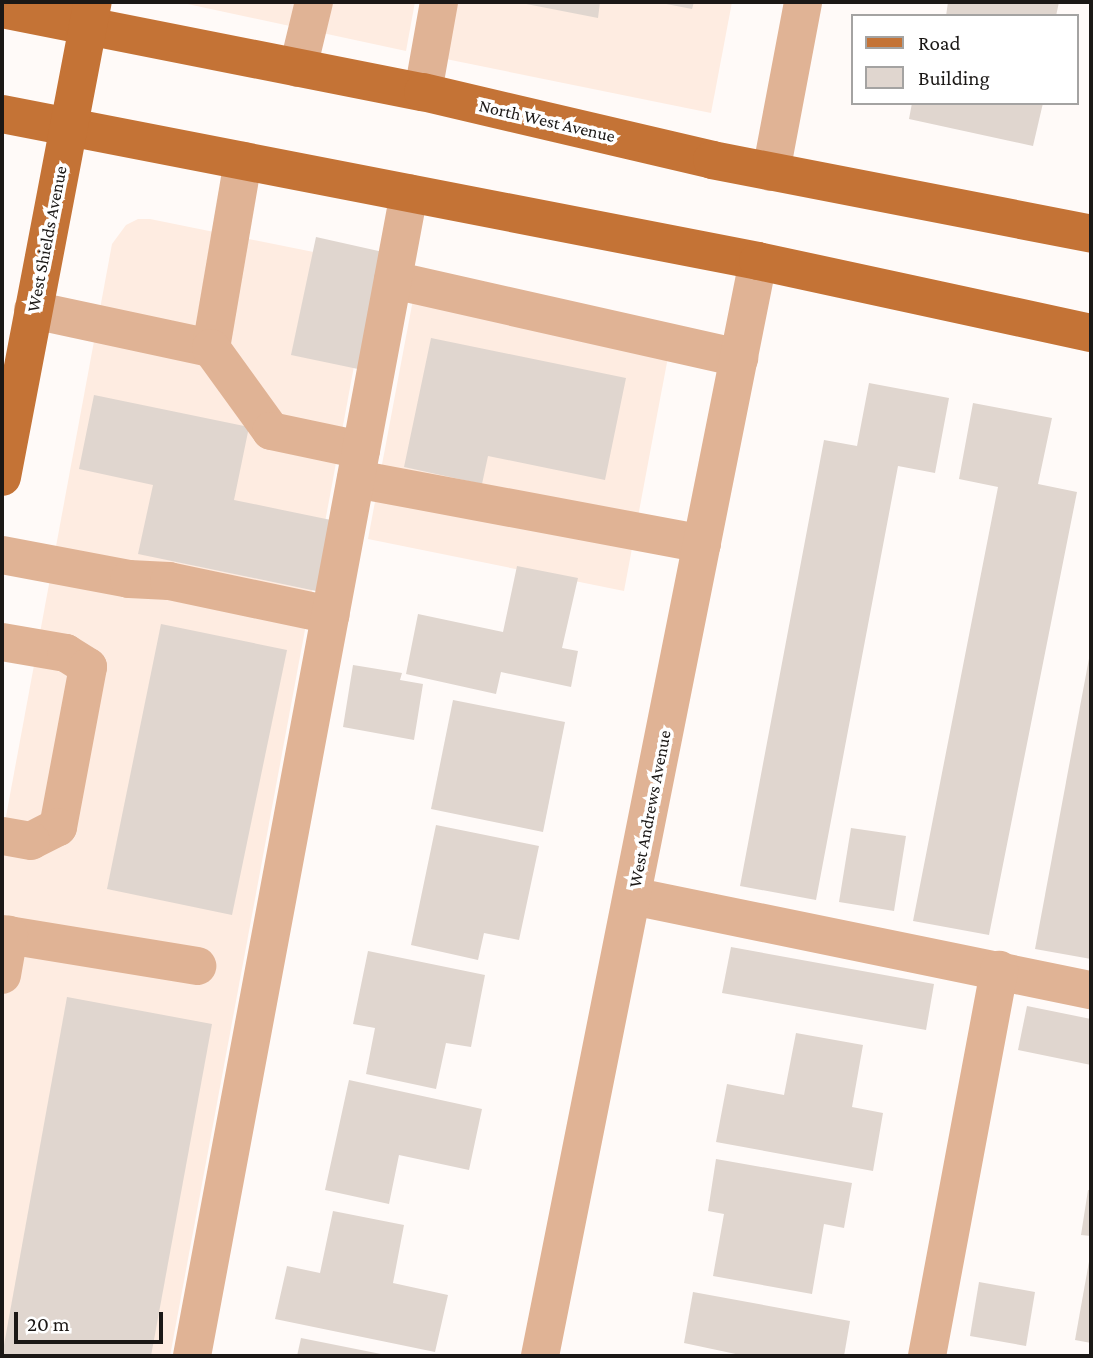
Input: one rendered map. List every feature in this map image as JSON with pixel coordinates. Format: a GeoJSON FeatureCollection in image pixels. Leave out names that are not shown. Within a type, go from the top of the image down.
{"type":"FeatureCollection","features":[{"type":"Feature","properties":{"kind":"main road","name":"North West Avenue"},"geometry":{"type":"LineString","coordinates":[[2,9],[91,15],[298,68],[422,92],[771,172],[1091,234]]}},
{"type":"Feature","properties":{"kind":"main road","name":"West Shields Avenue"},"geometry":{"type":"LineString","coordinates":[[2,477],[91,15]]}},
{"type":"Feature","properties":{"kind":"main road"},"geometry":{"type":"LineString","coordinates":[[2,114],[758,261],[1091,333]]}},
{"type":"Feature","properties":{"kind":"street"},"geometry":{"type":"LineString","coordinates":[[298,68],[314,2]]}},
{"type":"Feature","properties":{"kind":"street"},"geometry":{"type":"LineString","coordinates":[[422,92],[439,2]]}},
{"type":"Feature","properties":{"kind":"street"},"geometry":{"type":"LineString","coordinates":[[771,172],[803,2]]}},
{"type":"Feature","properties":{"kind":"street"},"geometry":{"type":"LineString","coordinates":[[211,348],[243,161]]}},
{"type":"Feature","properties":{"kind":"street"},"geometry":{"type":"LineString","coordinates":[[192,1356],[409,193]]}},
{"type":"Feature","properties":{"kind":"street","name":"West Andrews Avenue"},"geometry":{"type":"LineString","coordinates":[[540,1356],[758,261]]}},
{"type":"Feature","properties":{"kind":"street"},"geometry":{"type":"LineString","coordinates":[[393,280],[739,358]]}},
{"type":"Feature","properties":{"kind":"street"},"geometry":{"type":"LineString","coordinates":[[33,310],[211,348],[271,431],[358,465],[702,544]]}},
{"type":"Feature","properties":{"kind":"street"},"geometry":{"type":"LineString","coordinates":[[2,555],[129,579],[169,581],[330,615]]}},
{"type":"Feature","properties":{"kind":"street"},"geometry":{"type":"LineString","coordinates":[[2,642],[66,653],[88,667],[58,827],[31,841],[2,836]]}},
{"type":"Feature","properties":{"kind":"street"},"geometry":{"type":"LineString","coordinates":[[632,896],[1091,990]]}},
{"type":"Feature","properties":{"kind":"street"},"geometry":{"type":"LineString","coordinates":[[2,975],[6,934],[197,966]]}},
{"type":"Feature","properties":{"kind":"street"},"geometry":{"type":"LineString","coordinates":[[927,1356],[999,970]]}},
{"type":"Feature","properties":{"kind":"shaded area"},"geometry":{"type":"Polygon","coordinates":[[[178,2],[415,2],[406,51],[178,2]]]}},
{"type":"Feature","properties":{"kind":"shaded area"},"geometry":{"type":"Polygon","coordinates":[[[451,2],[732,2],[711,113],[441,58],[451,2]]]}},
{"type":"Feature","properties":{"kind":"shaded area"},"geometry":{"type":"Polygon","coordinates":[[[138,219],[150,219],[373,264],[170,1356],[2,1356],[2,838],[112,244],[126,225],[138,219]]]}},
{"type":"Feature","properties":{"kind":"shaded area"},"geometry":{"type":"Polygon","coordinates":[[[418,273],[674,325],[624,591],[368,539],[418,273]]]}},
{"type":"Feature","properties":{"kind":"building"},"geometry":{"type":"Polygon","coordinates":[[[516,2],[600,2],[598,18],[516,2]]]}},
{"type":"Feature","properties":{"kind":"building"},"geometry":{"type":"Polygon","coordinates":[[[656,2],[694,2],[692,9],[656,2]]]}},
{"type":"Feature","properties":{"kind":"building"},"geometry":{"type":"Polygon","coordinates":[[[948,2],[1059,2],[1056,14],[946,14],[948,2]]]}},
{"type":"Feature","properties":{"kind":"building"},"geometry":{"type":"Polygon","coordinates":[[[912,105],[1043,105],[1033,146],[909,119],[912,105]]]}},
{"type":"Feature","properties":{"kind":"building"},"geometry":{"type":"Polygon","coordinates":[[[316,237],[383,252],[358,369],[291,355],[316,237]]]}},
{"type":"Feature","properties":{"kind":"building"},"geometry":{"type":"Polygon","coordinates":[[[431,338],[626,378],[605,480],[488,456],[482,484],[404,467],[431,338]]]}},
{"type":"Feature","properties":{"kind":"building"},"geometry":{"type":"Polygon","coordinates":[[[869,383],[949,398],[935,473],[898,466],[816,900],[740,886],[824,440],[857,446],[869,383]]]}},
{"type":"Feature","properties":{"kind":"building"},"geometry":{"type":"Polygon","coordinates":[[[94,395],[249,427],[234,500],[331,520],[316,591],[138,554],[153,485],[79,469],[94,395]]]}},
{"type":"Feature","properties":{"kind":"building"},"geometry":{"type":"Polygon","coordinates":[[[973,403],[1052,418],[1038,484],[1077,492],[989,935],[913,921],[998,487],[959,479],[973,403]]]}},
{"type":"Feature","properties":{"kind":"building"},"geometry":{"type":"Polygon","coordinates":[[[517,566],[578,578],[562,648],[578,651],[571,687],[501,672],[496,694],[406,674],[418,614],[503,632],[517,566]]]}},
{"type":"Feature","properties":{"kind":"building"},"geometry":{"type":"Polygon","coordinates":[[[161,624],[287,650],[232,915],[107,889],[161,624]]]}},
{"type":"Feature","properties":{"kind":"building"},"geometry":{"type":"Polygon","coordinates":[[[1091,653],[1091,959],[1035,949],[1091,653]]]}},
{"type":"Feature","properties":{"kind":"building"},"geometry":{"type":"Polygon","coordinates":[[[353,665],[402,673],[400,680],[423,684],[414,740],[343,727],[353,665]]]}},
{"type":"Feature","properties":{"kind":"building"},"geometry":{"type":"Polygon","coordinates":[[[453,700],[565,722],[543,832],[431,809],[453,700]]]}},
{"type":"Feature","properties":{"kind":"building"},"geometry":{"type":"Polygon","coordinates":[[[436,825],[539,846],[519,940],[484,933],[478,960],[411,945],[436,825]]]}},
{"type":"Feature","properties":{"kind":"building"},"geometry":{"type":"Polygon","coordinates":[[[851,828],[906,836],[894,911],[839,902],[851,828]]]}},
{"type":"Feature","properties":{"kind":"building"},"geometry":{"type":"Polygon","coordinates":[[[731,947],[934,984],[926,1030],[722,993],[731,947]]]}},
{"type":"Feature","properties":{"kind":"building"},"geometry":{"type":"Polygon","coordinates":[[[368,951],[485,975],[471,1047],[446,1043],[436,1089],[366,1074],[375,1028],[353,1024],[368,951]]]}},
{"type":"Feature","properties":{"kind":"building"},"geometry":{"type":"Polygon","coordinates":[[[67,997],[212,1024],[151,1356],[2,1356],[67,997]]]}},
{"type":"Feature","properties":{"kind":"building"},"geometry":{"type":"Polygon","coordinates":[[[1027,1006],[1091,1019],[1091,1065],[1018,1050],[1027,1006]]]}},
{"type":"Feature","properties":{"kind":"building"},"geometry":{"type":"Polygon","coordinates":[[[796,1033],[863,1045],[852,1107],[883,1113],[873,1171],[716,1142],[727,1084],[784,1095],[796,1033]]]}},
{"type":"Feature","properties":{"kind":"building"},"geometry":{"type":"Polygon","coordinates":[[[349,1080],[482,1109],[469,1170],[399,1155],[389,1204],[325,1190],[349,1080]]]}},
{"type":"Feature","properties":{"kind":"building"},"geometry":{"type":"Polygon","coordinates":[[[716,1159],[852,1183],[844,1228],[824,1224],[812,1294],[713,1276],[724,1214],[708,1211],[716,1159]]]}},
{"type":"Feature","properties":{"kind":"building"},"geometry":{"type":"Polygon","coordinates":[[[1088,1190],[1091,1190],[1091,1236],[1081,1235],[1088,1190]]]}},
{"type":"Feature","properties":{"kind":"building"},"geometry":{"type":"Polygon","coordinates":[[[333,1211],[404,1225],[393,1283],[448,1295],[435,1352],[275,1319],[287,1266],[320,1273],[333,1211]]]}},
{"type":"Feature","properties":{"kind":"building"},"geometry":{"type":"Polygon","coordinates":[[[1091,1256],[1091,1343],[1075,1340],[1091,1256]]]}},
{"type":"Feature","properties":{"kind":"building"},"geometry":{"type":"Polygon","coordinates":[[[979,1282],[1035,1292],[1026,1346],[970,1336],[979,1282]]]}},
{"type":"Feature","properties":{"kind":"building"},"geometry":{"type":"Polygon","coordinates":[[[693,1292],[850,1321],[844,1356],[745,1356],[684,1343],[693,1292]]]}},
{"type":"Feature","properties":{"kind":"building"},"geometry":{"type":"Polygon","coordinates":[[[301,1338],[386,1355],[386,1356],[297,1356],[301,1338]]]}}]}
